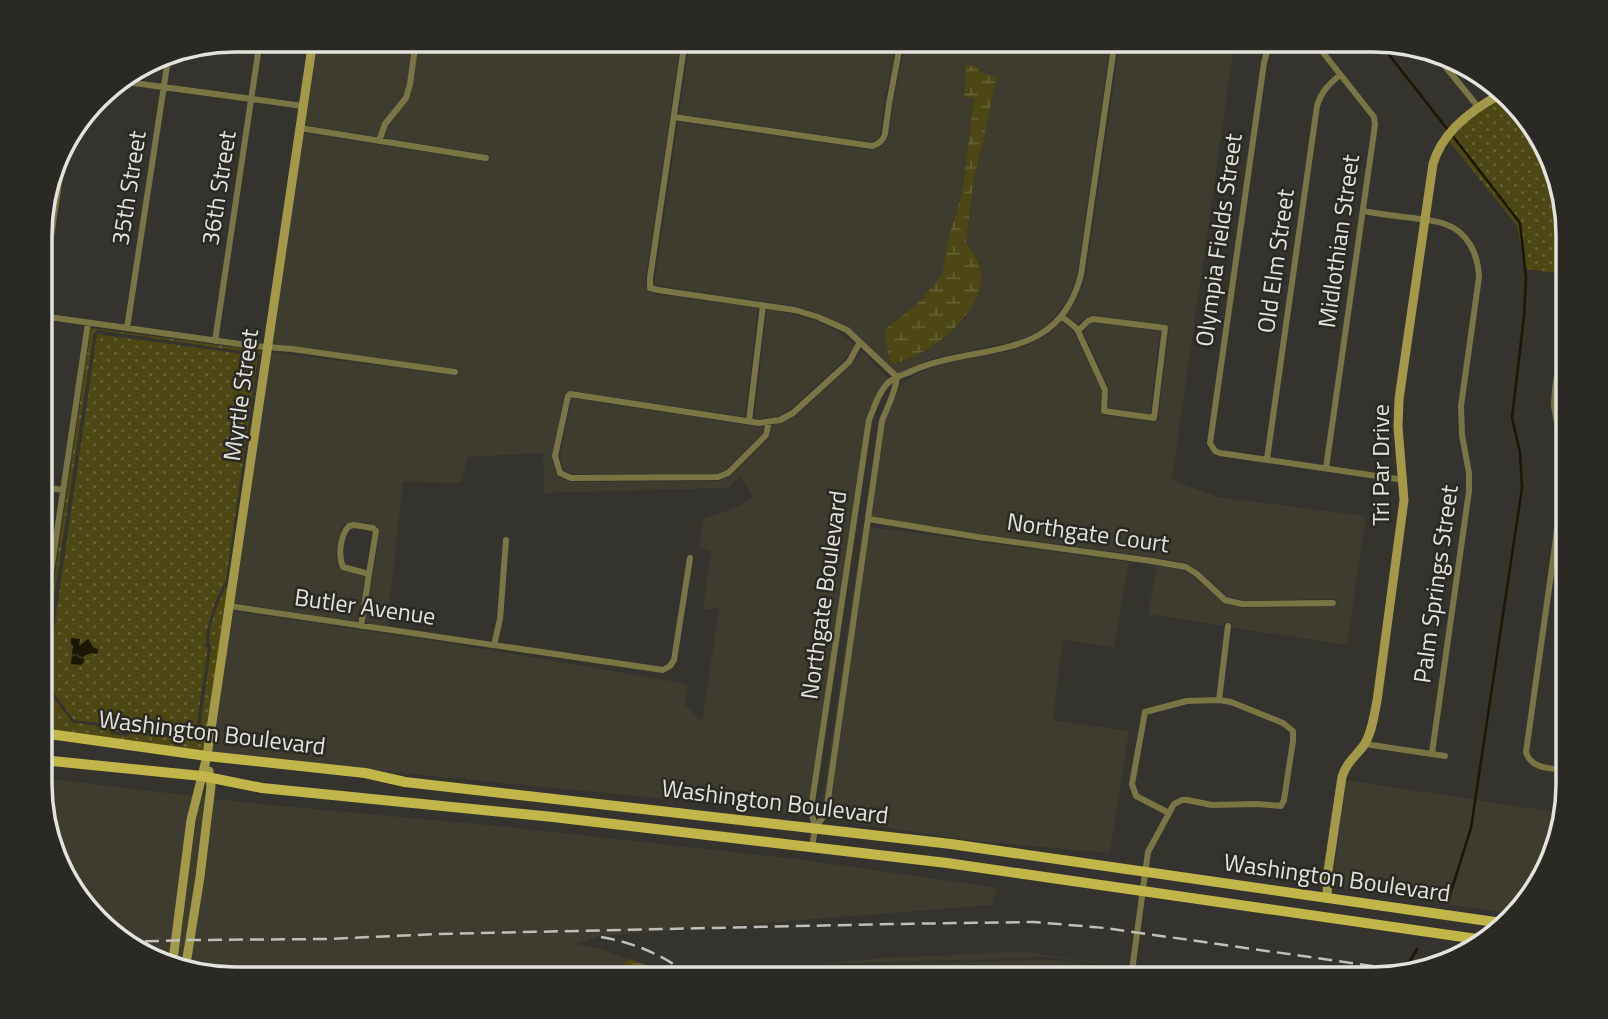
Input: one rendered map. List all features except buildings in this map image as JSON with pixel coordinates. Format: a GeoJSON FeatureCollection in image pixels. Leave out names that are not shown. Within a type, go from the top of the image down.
{"type":"FeatureCollection","features":[{"type":"Feature","properties":{"kind":"main road","name":"Washington Boulevard"},"geometry":{"type":"LineString","coordinates":[[52,734],[207,756],[353,771],[405,782],[951,844],[1492,922]]}},
{"type":"Feature","properties":{"kind":"main road","name":"Washington Boulevard"},"geometry":{"type":"LineString","coordinates":[[52,761],[206,777],[262,788],[553,817],[947,863],[1470,938]]}},
{"type":"Feature","properties":{"kind":"main road"},"geometry":{"type":"LineString","coordinates":[[1215,902],[1225,900],[1304,911],[1326,898]]}},
{"type":"Feature","properties":{"kind":"main road"},"geometry":{"type":"LineString","coordinates":[[1431,933],[1443,930],[1476,934]]}},
{"type":"Feature","properties":{"kind":"street","name":"36th Street"},"geometry":{"type":"LineString","coordinates":[[215,341],[258,52]]}},
{"type":"Feature","properties":{"kind":"street","name":"Myrtle Street"},"geometry":{"type":"LineString","coordinates":[[174,956],[191,820],[206,777],[311,52]]}},
{"type":"Feature","properties":{"kind":"street"},"geometry":{"type":"LineString","coordinates":[[379,141],[385,124],[406,98],[414,52]]}},
{"type":"Feature","properties":{"kind":"street"},"geometry":{"type":"LineString","coordinates":[[683,52],[650,288],[795,310],[818,317],[847,330],[897,377]]}},
{"type":"Feature","properties":{"kind":"street"},"geometry":{"type":"LineString","coordinates":[[674,117],[876,145],[885,134],[899,52]]}},
{"type":"Feature","properties":{"kind":"street","name":"Northgate Boulevard"},"geometry":{"type":"LineString","coordinates":[[812,848],[815,828],[811,809],[869,420],[880,393],[897,377],[936,361],[1026,342],[1047,330],[1073,299],[1081,275],[1113,52]]}},
{"type":"Feature","properties":{"kind":"street","name":"Olympia Fields Street"},"geometry":{"type":"LineString","coordinates":[[1267,52],[1210,438],[1212,447],[1220,453],[1267,460]]}},
{"type":"Feature","properties":{"kind":"street","name":"Midlothian Street"},"geometry":{"type":"LineString","coordinates":[[1322,52],[1374,117],[1375,122],[1326,468]]}},
{"type":"Feature","properties":{"kind":"street","name":"35th Street"},"geometry":{"type":"LineString","coordinates":[[127,328],[167,66]]}},
{"type":"Feature","properties":{"kind":"street"},"geometry":{"type":"LineString","coordinates":[[1447,68],[1479,108]]}},
{"type":"Feature","properties":{"kind":"street","name":"Old Elm Street"},"geometry":{"type":"LineString","coordinates":[[1267,460],[1317,106],[1324,90],[1340,75]]}},
{"type":"Feature","properties":{"kind":"street"},"geometry":{"type":"LineString","coordinates":[[135,83],[303,106]]}},
{"type":"Feature","properties":{"kind":"street","name":"Tri Par Drive"},"geometry":{"type":"LineString","coordinates":[[1326,898],[1342,777],[1347,765],[1365,744],[1377,701],[1402,519],[1404,480],[1398,427],[1399,399],[1433,164],[1444,140],[1459,124],[1494,99]]}},
{"type":"Feature","properties":{"kind":"street"},"geometry":{"type":"LineString","coordinates":[[300,128],[486,158]]}},
{"type":"Feature","properties":{"kind":"street"},"geometry":{"type":"LineString","coordinates":[[53,225],[57,198]]}},
{"type":"Feature","properties":{"kind":"street","name":"Palm Springs Street"},"geometry":{"type":"LineString","coordinates":[[1363,211],[1445,224],[1458,231],[1476,257],[1479,276],[1461,406],[1469,491],[1432,753]]}},
{"type":"Feature","properties":{"kind":"street"},"geometry":{"type":"LineString","coordinates":[[749,421],[763,305]]}},
{"type":"Feature","properties":{"kind":"street"},"geometry":{"type":"LineString","coordinates":[[1060,316],[1078,331],[1105,390],[1104,411],[1154,418],[1165,328],[1093,319],[1078,331]]}},
{"type":"Feature","properties":{"kind":"street"},"geometry":{"type":"LineString","coordinates":[[52,318],[455,372]]}},
{"type":"Feature","properties":{"kind":"street"},"geometry":{"type":"LineString","coordinates":[[52,564],[88,323]]}},
{"type":"Feature","properties":{"kind":"street"},"geometry":{"type":"LineString","coordinates":[[769,422],[766,435],[728,473],[718,477],[571,478],[560,472],[556,460],[570,394],[769,422],[793,414],[849,362],[860,342]]}},
{"type":"Feature","properties":{"kind":"street","name":"Northgate Boulevard"},"geometry":{"type":"LineString","coordinates":[[815,828],[826,813],[882,421],[896,392],[897,377]]}},
{"type":"Feature","properties":{"kind":"street"},"geometry":{"type":"LineString","coordinates":[[1555,400],[1555,411]]}},
{"type":"Feature","properties":{"kind":"street"},"geometry":{"type":"LineString","coordinates":[[1267,460],[1404,480]]}},
{"type":"Feature","properties":{"kind":"street"},"geometry":{"type":"LineString","coordinates":[[52,488],[63,490]]}},
{"type":"Feature","properties":{"kind":"street","name":"Northgate Court"},"geometry":{"type":"LineString","coordinates":[[868,519],[1186,567],[1225,600],[1242,604],[1333,603]]}},
{"type":"Feature","properties":{"kind":"street"},"geometry":{"type":"LineString","coordinates":[[360,626],[369,574],[376,531],[364,526],[349,526],[342,539],[341,565],[369,574]]}},
{"type":"Feature","properties":{"kind":"street"},"geometry":{"type":"LineString","coordinates":[[494,645],[500,619],[506,540]]}},
{"type":"Feature","properties":{"kind":"street"},"geometry":{"type":"LineString","coordinates":[[1555,543],[1526,752],[1529,760],[1536,765],[1555,768]]}},
{"type":"Feature","properties":{"kind":"street","name":"Butler Avenue"},"geometry":{"type":"LineString","coordinates":[[229,606],[663,670],[674,660],[690,558]]}},
{"type":"Feature","properties":{"kind":"street"},"geometry":{"type":"LineString","coordinates":[[1219,700],[1228,626]]}},
{"type":"Feature","properties":{"kind":"street"},"geometry":{"type":"LineString","coordinates":[[1133,966],[1148,852],[1174,804],[1182,800],[1212,805],[1281,806],[1293,731],[1283,723],[1231,702],[1219,700],[1187,701],[1145,712],[1133,790],[1139,798],[1169,813]]}},
{"type":"Feature","properties":{"kind":"street"},"geometry":{"type":"LineString","coordinates":[[1365,744],[1445,756]]}},
{"type":"Feature","properties":{"kind":"street","name":"Myrtle Street"},"geometry":{"type":"LineString","coordinates":[[187,960],[211,786],[206,777]]}},
{"type":"Feature","properties":{"kind":"shaded area"},"geometry":{"type":"Polygon","coordinates":[[[315,52],[679,52],[646,287],[657,294],[758,308],[745,417],[571,391],[564,395],[552,460],[556,474],[571,482],[718,481],[731,475],[769,438],[773,425],[796,416],[852,364],[862,351],[892,382],[873,411],[812,817],[676,800],[212,752],[233,611],[442,642],[688,684],[684,704],[702,722],[719,608],[703,610],[711,550],[699,548],[703,519],[753,498],[740,476],[728,488],[544,493],[543,453],[468,457],[461,483],[403,482],[387,626],[365,623],[380,531],[376,526],[365,522],[348,522],[342,526],[336,553],[340,570],[365,577],[357,622],[234,603],[271,352],[459,376],[459,369],[272,344],[303,133],[489,162],[491,155],[305,125],[315,52]]]}},
{"type":"Feature","properties":{"kind":"shaded area"},"geometry":{"type":"Polygon","coordinates":[[[688,52],[895,52],[880,136],[875,141],[679,114],[688,52]]]}},
{"type":"Feature","properties":{"kind":"shaded area"},"geometry":{"type":"Polygon","coordinates":[[[904,52],[1109,52],[1077,274],[1065,304],[1047,325],[1017,341],[934,358],[898,377],[844,326],[820,314],[795,306],[654,285],[678,122],[871,150],[879,148],[889,134],[904,52]],[[966,65],[974,98],[962,194],[949,236],[942,275],[916,305],[884,330],[890,364],[904,362],[941,340],[964,320],[975,300],[980,263],[966,243],[974,177],[982,147],[980,72],[976,66],[966,65]]]}},
{"type":"Feature","properties":{"kind":"shaded area"},"geometry":{"type":"Polygon","coordinates":[[[1118,52],[1233,52],[1172,480],[1218,497],[1366,516],[1347,645],[1232,628],[1232,623],[1225,622],[1224,626],[1148,614],[1157,565],[1184,571],[1222,602],[1241,608],[1337,606],[1336,599],[1242,600],[1227,596],[1187,563],[864,518],[879,421],[887,401],[901,385],[916,374],[937,365],[1027,346],[1050,333],[1061,321],[1074,332],[1101,390],[1100,410],[1103,415],[1153,422],[1158,419],[1169,329],[1166,325],[1093,315],[1078,324],[1066,315],[1077,300],[1086,276],[1118,52]]]}},
{"type":"Feature","properties":{"kind":"shaded area"},"geometry":{"type":"Polygon","coordinates":[[[767,309],[816,321],[839,332],[855,346],[845,359],[790,410],[778,416],[760,419],[754,418],[767,309]]]}},
{"type":"Feature","properties":{"kind":"shaded area"},"geometry":{"type":"Polygon","coordinates":[[[1094,323],[1160,331],[1150,414],[1108,408],[1109,388],[1083,332],[1094,323]]]}},
{"type":"Feature","properties":{"kind":"shaded area"},"geometry":{"type":"Polygon","coordinates":[[[572,398],[764,426],[762,433],[725,470],[717,474],[572,474],[564,470],[560,456],[572,398]]]}},
{"type":"Feature","properties":{"kind":"shaded area"},"geometry":{"type":"Polygon","coordinates":[[[863,526],[1129,562],[1114,647],[1063,640],[1053,720],[1129,731],[1110,853],[975,841],[820,818],[863,526]]]}},
{"type":"Feature","properties":{"kind":"shaded area"},"geometry":{"type":"Polygon","coordinates":[[[52,779],[193,796],[187,820],[170,954],[124,929],[106,913],[83,885],[66,854],[59,831],[52,779]]]}},
{"type":"Feature","properties":{"kind":"shaded area"},"geometry":{"type":"Polygon","coordinates":[[[1346,780],[1553,812],[1537,865],[1525,885],[1502,912],[1332,887],[1346,780]]]}},
{"type":"Feature","properties":{"kind":"shaded area"},"geometry":{"type":"Polygon","coordinates":[[[201,797],[205,798],[183,958],[177,957],[201,797]]]}},
{"type":"Feature","properties":{"kind":"shaded area"},"geometry":{"type":"Polygon","coordinates":[[[214,799],[499,826],[804,860],[998,888],[992,905],[600,936],[576,944],[598,948],[628,959],[623,967],[235,967],[191,961],[205,877],[214,799]]]}},
{"type":"Feature","properties":{"kind":"shaded area"},"geometry":{"type":"Polygon","coordinates":[[[1026,952],[1123,966],[1049,957],[817,964],[883,958],[1026,952]]]}},
{"type":"Feature","properties":{"kind":"shaded area"},"geometry":{"type":"Polygon","coordinates":[[[1050,960],[1097,966],[824,966],[1050,960]]]}},
{"type":"Feature","properties":{"kind":"green space"},"geometry":{"type":"Polygon","coordinates":[[[966,65],[976,66],[980,72],[996,78],[974,177],[966,243],[979,263],[981,283],[976,299],[953,329],[922,352],[890,364],[884,330],[916,305],[942,275],[949,236],[962,194],[974,99],[964,97],[966,65]]]}},
{"type":"Feature","properties":{"kind":"green space"},"geometry":{"type":"Polygon","coordinates":[[[1496,102],[1510,115],[1525,134],[1542,165],[1552,200],[1555,223],[1555,273],[1526,269],[1517,226],[1449,141],[1496,102]]]}},
{"type":"Feature","properties":{"kind":"green space"},"geometry":{"type":"Polygon","coordinates":[[[91,328],[261,351],[261,354],[98,330],[94,332],[52,612],[52,594],[91,328]]]}},
{"type":"Feature","properties":{"kind":"green space"},"geometry":{"type":"Polygon","coordinates":[[[97,334],[258,356],[226,580],[207,629],[205,647],[208,647],[195,736],[128,727],[126,733],[113,731],[114,725],[74,720],[52,691],[52,642],[97,334]]]}},
{"type":"Feature","properties":{"kind":"green space"},"geometry":{"type":"Polygon","coordinates":[[[229,581],[204,752],[52,730],[52,695],[72,722],[110,728],[110,733],[127,736],[130,731],[196,739],[199,736],[211,648],[210,633],[229,581]]]}},
{"type":"Feature","properties":{"kind":"green space"},"geometry":{"type":"Polygon","coordinates":[[[628,959],[651,967],[623,967],[628,959]]]}},
{"type":"Feature","properties":{"kind":"water"},"geometry":{"type":"Polygon","coordinates":[[[71,638],[80,639],[79,646],[88,639],[94,648],[98,649],[98,653],[84,656],[81,665],[71,664],[71,638]]]}},
{"type":"Feature","properties":{"kind":"waterway"},"geometry":{"type":"LineString","coordinates":[[1388,53],[1448,130]]}},
{"type":"Feature","properties":{"kind":"waterway"},"geometry":{"type":"LineString","coordinates":[[1448,901],[1471,828],[1522,488],[1520,452],[1512,418],[1526,277],[1520,223],[1452,135]]}},
{"type":"Feature","properties":{"kind":"waterway"},"geometry":{"type":"LineString","coordinates":[[1409,962],[1417,949]]}},
{"type":"Feature","properties":{"kind":"railway"},"geometry":{"type":"LineString","coordinates":[[143,941],[1034,922],[1105,928],[1373,966]]}},
{"type":"Feature","properties":{"kind":"railway"},"geometry":{"type":"LineString","coordinates":[[601,937],[650,952],[677,967]]}}]}
